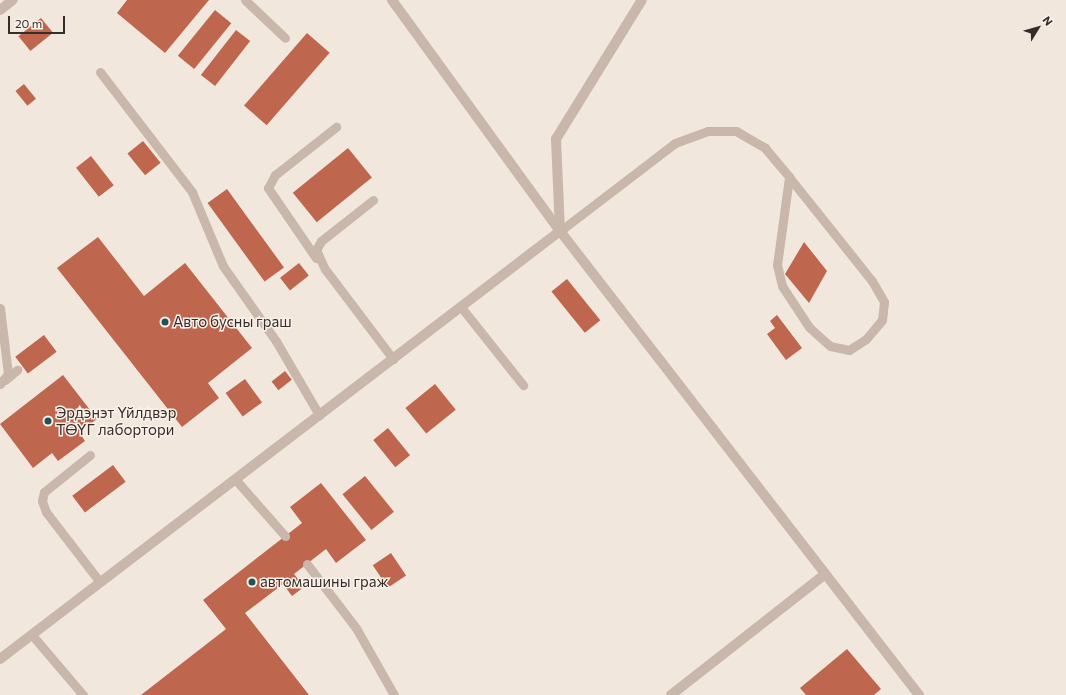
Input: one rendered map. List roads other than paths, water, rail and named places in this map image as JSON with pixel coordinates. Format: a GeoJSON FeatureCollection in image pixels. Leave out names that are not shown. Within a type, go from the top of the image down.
{"type":"FeatureCollection","features":[{"type":"Feature","properties":{"kind":"street"},"geometry":{"type":"LineString","coordinates":[[0,10],[13,0]]}},
{"type":"Feature","properties":{"kind":"street"},"geometry":{"type":"LineString","coordinates":[[392,0],[560,231],[824,575],[919,695]]}},
{"type":"Feature","properties":{"kind":"street"},"geometry":{"type":"LineString","coordinates":[[560,231],[556,139],[642,0]]}},
{"type":"Feature","properties":{"kind":"street"},"geometry":{"type":"LineString","coordinates":[[0,659],[560,231]]}},
{"type":"Feature","properties":{"kind":"street"},"geometry":{"type":"LineString","coordinates":[[671,695],[824,575]]}},
{"type":"Feature","properties":{"kind":"lane"},"geometry":{"type":"LineString","coordinates":[[245,0],[285,38]]}},
{"type":"Feature","properties":{"kind":"lane"},"geometry":{"type":"LineString","coordinates":[[100,72],[192,192],[223,266],[276,341],[318,415]]}},
{"type":"Feature","properties":{"kind":"lane"},"geometry":{"type":"LineString","coordinates":[[336,127],[275,175],[268,188],[325,269],[393,359]]}},
{"type":"Feature","properties":{"kind":"lane"},"geometry":{"type":"LineString","coordinates":[[560,231],[676,143],[708,131],[736,131],[765,148],[789,177],[872,280],[884,302],[882,320],[866,339],[849,350],[830,346],[809,327],[782,286],[777,265],[789,177]]}},
{"type":"Feature","properties":{"kind":"lane"},"geometry":{"type":"LineString","coordinates":[[325,269],[316,250],[321,241],[373,200]]}},
{"type":"Feature","properties":{"kind":"lane"},"geometry":{"type":"LineString","coordinates":[[461,307],[523,386]]}},
{"type":"Feature","properties":{"kind":"lane"},"geometry":{"type":"LineString","coordinates":[[0,308],[3,382]]}},
{"type":"Feature","properties":{"kind":"lane"},"geometry":{"type":"LineString","coordinates":[[3,382],[17,370]]}},
{"type":"Feature","properties":{"kind":"lane"},"geometry":{"type":"LineString","coordinates":[[90,455],[44,492],[42,501],[46,512],[100,582]]}},
{"type":"Feature","properties":{"kind":"lane"},"geometry":{"type":"LineString","coordinates":[[235,479],[285,536]]}},
{"type":"Feature","properties":{"kind":"lane"},"geometry":{"type":"LineString","coordinates":[[307,564],[356,628],[394,695]]}},
{"type":"Feature","properties":{"kind":"lane"},"geometry":{"type":"LineString","coordinates":[[32,635],[83,695]]}},
{"type":"Feature","properties":{"kind":"place","name":"Авто бусны граш"},"geometry":{"type":"Point","coordinates":[165,322]}},
{"type":"Feature","properties":{"kind":"place","name":"Эрдэнэт Үйлдвэр ТӨҮГ лабортори"},"geometry":{"type":"Point","coordinates":[48,421]}},
{"type":"Feature","properties":{"kind":"place","name":"автомашины граж"},"geometry":{"type":"Point","coordinates":[252,582]}}]}
